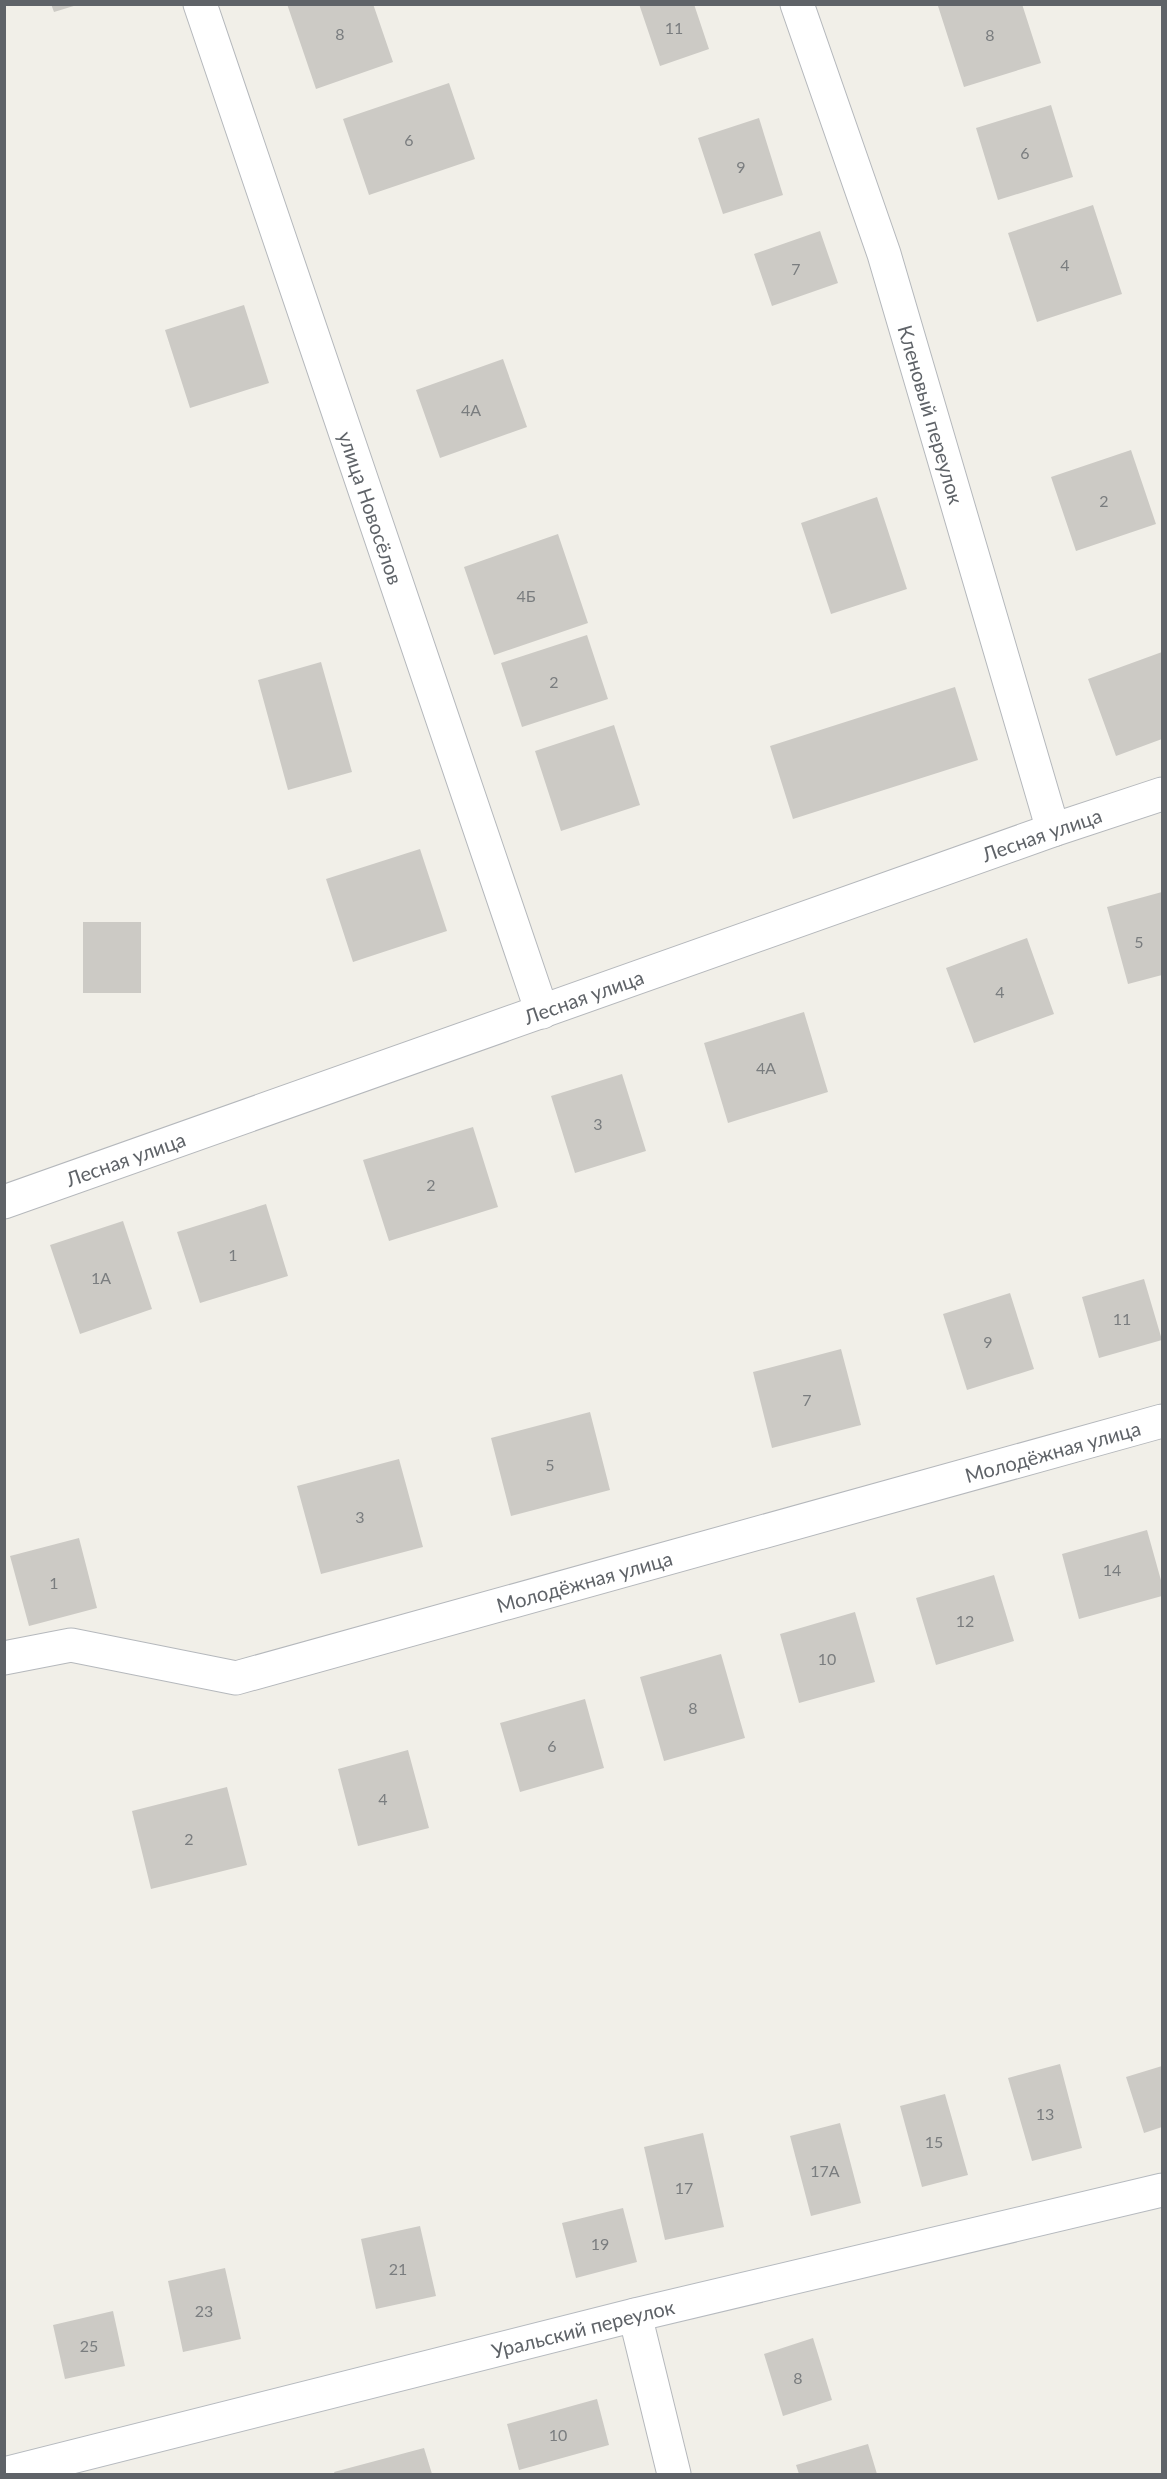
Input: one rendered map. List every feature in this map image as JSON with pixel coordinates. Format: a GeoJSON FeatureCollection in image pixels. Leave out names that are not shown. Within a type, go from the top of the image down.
{"type":"FeatureCollection","features":[{"type":"Feature","properties":{"kind":"street","name":"улица Новосёлов"},"geometry":{"type":"LineString","coordinates":[[200,4],[542,1012]]}},
{"type":"Feature","properties":{"kind":"street","name":"Кленовый переулок"},"geometry":{"type":"LineString","coordinates":[[796,4],[884,254],[1053,830]]}},
{"type":"Feature","properties":{"kind":"street","name":"Лесная улица"},"geometry":{"type":"LineString","coordinates":[[4,1202],[1053,830],[1162,794]]}},
{"type":"Feature","properties":{"kind":"street","name":"Молодёжная улица"},"geometry":{"type":"LineString","coordinates":[[4,1658],[71,1645],[236,1678],[1162,1421]]}},
{"type":"Feature","properties":{"kind":"street","name":"Уральский переулок"},"geometry":{"type":"LineString","coordinates":[[4,2474],[635,2315],[1162,2190]]}},
{"type":"Feature","properties":{"kind":"street"},"geometry":{"type":"LineString","coordinates":[[635,2315],[674,2475]]}},
{"type":"Feature","properties":{"kind":"building"},"geometry":{"type":"Polygon","coordinates":[[[51,4],[77,4],[77,5],[54,12],[51,4]]]}},
{"type":"Feature","properties":{"kind":"building"},"geometry":{"type":"Polygon","coordinates":[[[287,4],[373,4],[393,62],[316,89],[287,4]]]}},
{"type":"Feature","properties":{"kind":"building"},"geometry":{"type":"Polygon","coordinates":[[[639,4],[694,4],[709,49],[660,66],[639,4]]]}},
{"type":"Feature","properties":{"kind":"building"},"geometry":{"type":"Polygon","coordinates":[[[943,4],[1022,4],[1041,63],[964,87],[938,6],[943,4]]]}},
{"type":"Feature","properties":{"kind":"building"},"geometry":{"type":"Polygon","coordinates":[[[449,83],[475,159],[369,195],[343,119],[449,83]]]}},
{"type":"Feature","properties":{"kind":"building"},"geometry":{"type":"Polygon","coordinates":[[[1051,105],[1073,177],[998,200],[976,128],[1051,105]]]}},
{"type":"Feature","properties":{"kind":"building"},"geometry":{"type":"Polygon","coordinates":[[[759,118],[783,195],[723,214],[698,138],[759,118]]]}},
{"type":"Feature","properties":{"kind":"building"},"geometry":{"type":"Polygon","coordinates":[[[1093,205],[1122,294],[1037,322],[1008,233],[1093,205]]]}},
{"type":"Feature","properties":{"kind":"building"},"geometry":{"type":"Polygon","coordinates":[[[820,231],[838,283],[772,306],[754,254],[820,231]]]}},
{"type":"Feature","properties":{"kind":"building"},"geometry":{"type":"Polygon","coordinates":[[[244,305],[269,383],[190,408],[165,330],[244,305]]]}},
{"type":"Feature","properties":{"kind":"building"},"geometry":{"type":"Polygon","coordinates":[[[503,359],[527,427],[440,458],[416,390],[503,359]]]}},
{"type":"Feature","properties":{"kind":"building"},"geometry":{"type":"Polygon","coordinates":[[[1131,450],[1156,524],[1076,551],[1051,477],[1131,450]]]}},
{"type":"Feature","properties":{"kind":"building"},"geometry":{"type":"Polygon","coordinates":[[[877,497],[907,589],[831,614],[801,523],[877,497]]]}},
{"type":"Feature","properties":{"kind":"building"},"geometry":{"type":"Polygon","coordinates":[[[558,534],[588,623],[494,655],[464,567],[558,534]]]}},
{"type":"Feature","properties":{"kind":"building"},"geometry":{"type":"Polygon","coordinates":[[[587,635],[608,699],[522,727],[501,663],[587,635]]]}},
{"type":"Feature","properties":{"kind":"building"},"geometry":{"type":"Polygon","coordinates":[[[1162,652],[1162,739],[1116,756],[1088,679],[1162,652]]]}},
{"type":"Feature","properties":{"kind":"building"},"geometry":{"type":"Polygon","coordinates":[[[321,662],[352,772],[288,790],[258,680],[321,662]]]}},
{"type":"Feature","properties":{"kind":"building"},"geometry":{"type":"Polygon","coordinates":[[[955,687],[978,760],[793,819],[770,746],[955,687]]]}},
{"type":"Feature","properties":{"kind":"building"},"geometry":{"type":"Polygon","coordinates":[[[614,725],[640,805],[561,831],[535,751],[614,725]]]}},
{"type":"Feature","properties":{"kind":"building"},"geometry":{"type":"Polygon","coordinates":[[[420,849],[447,931],[353,962],[326,879],[420,849]]]}},
{"type":"Feature","properties":{"kind":"building"},"geometry":{"type":"Polygon","coordinates":[[[1162,892],[1162,975],[1128,984],[1107,907],[1162,892]]]}},
{"type":"Feature","properties":{"kind":"building"},"geometry":{"type":"Polygon","coordinates":[[[83,922],[141,922],[141,993],[83,993],[83,922]]]}},
{"type":"Feature","properties":{"kind":"building"},"geometry":{"type":"Polygon","coordinates":[[[1027,938],[1054,1014],[974,1043],[946,968],[1027,938]]]}},
{"type":"Feature","properties":{"kind":"building"},"geometry":{"type":"Polygon","coordinates":[[[804,1012],[828,1092],[728,1123],[704,1043],[804,1012]]]}},
{"type":"Feature","properties":{"kind":"building"},"geometry":{"type":"Polygon","coordinates":[[[622,1074],[646,1151],[575,1173],[551,1096],[622,1074]]]}},
{"type":"Feature","properties":{"kind":"building"},"geometry":{"type":"Polygon","coordinates":[[[473,1127],[498,1207],[389,1241],[363,1160],[473,1127]]]}},
{"type":"Feature","properties":{"kind":"building"},"geometry":{"type":"Polygon","coordinates":[[[266,1204],[288,1276],[200,1303],[177,1232],[266,1204]]]}},
{"type":"Feature","properties":{"kind":"building"},"geometry":{"type":"Polygon","coordinates":[[[123,1221],[152,1309],[80,1334],[50,1245],[123,1221]]]}},
{"type":"Feature","properties":{"kind":"building"},"geometry":{"type":"Polygon","coordinates":[[[1144,1279],[1162,1340],[1099,1358],[1082,1297],[1144,1279]]]}},
{"type":"Feature","properties":{"kind":"building"},"geometry":{"type":"Polygon","coordinates":[[[1010,1293],[1034,1369],[967,1390],[943,1314],[1010,1293]]]}},
{"type":"Feature","properties":{"kind":"building"},"geometry":{"type":"Polygon","coordinates":[[[841,1349],[861,1425],[772,1448],[753,1372],[841,1349]]]}},
{"type":"Feature","properties":{"kind":"building"},"geometry":{"type":"Polygon","coordinates":[[[590,1412],[610,1490],[511,1516],[491,1438],[590,1412]]]}},
{"type":"Feature","properties":{"kind":"building"},"geometry":{"type":"Polygon","coordinates":[[[399,1459],[423,1547],[321,1574],[297,1486],[399,1459]]]}},
{"type":"Feature","properties":{"kind":"building"},"geometry":{"type":"Polygon","coordinates":[[[1147,1530],[1162,1584],[1162,1596],[1079,1619],[1062,1554],[1147,1530]]]}},
{"type":"Feature","properties":{"kind":"building"},"geometry":{"type":"Polygon","coordinates":[[[79,1538],[97,1608],[29,1626],[10,1556],[79,1538]]]}},
{"type":"Feature","properties":{"kind":"building"},"geometry":{"type":"Polygon","coordinates":[[[994,1575],[1014,1641],[936,1665],[916,1598],[994,1575]]]}},
{"type":"Feature","properties":{"kind":"building"},"geometry":{"type":"Polygon","coordinates":[[[855,1612],[875,1682],[799,1703],[780,1634],[855,1612]]]}},
{"type":"Feature","properties":{"kind":"building"},"geometry":{"type":"Polygon","coordinates":[[[721,1654],[745,1738],[664,1761],[640,1677],[721,1654]]]}},
{"type":"Feature","properties":{"kind":"building"},"geometry":{"type":"Polygon","coordinates":[[[585,1699],[604,1768],[520,1792],[500,1723],[585,1699]]]}},
{"type":"Feature","properties":{"kind":"building"},"geometry":{"type":"Polygon","coordinates":[[[408,1750],[429,1828],[358,1846],[338,1769],[408,1750]]]}},
{"type":"Feature","properties":{"kind":"building"},"geometry":{"type":"Polygon","coordinates":[[[227,1787],[247,1865],[151,1889],[132,1811],[227,1787]]]}},
{"type":"Feature","properties":{"kind":"building"},"geometry":{"type":"Polygon","coordinates":[[[1060,2064],[1082,2148],[1032,2161],[1008,2078],[1060,2064]]]}},
{"type":"Feature","properties":{"kind":"building"},"geometry":{"type":"Polygon","coordinates":[[[1162,2066],[1162,2127],[1144,2133],[1126,2077],[1162,2066]]]}},
{"type":"Feature","properties":{"kind":"building"},"geometry":{"type":"Polygon","coordinates":[[[945,2094],[968,2175],[922,2187],[900,2106],[945,2094]]]}},
{"type":"Feature","properties":{"kind":"building"},"geometry":{"type":"Polygon","coordinates":[[[840,2123],[861,2203],[811,2216],[790,2136],[840,2123]]]}},
{"type":"Feature","properties":{"kind":"building"},"geometry":{"type":"Polygon","coordinates":[[[703,2133],[724,2227],[665,2240],[644,2147],[703,2133]]]}},
{"type":"Feature","properties":{"kind":"building"},"geometry":{"type":"Polygon","coordinates":[[[623,2208],[637,2262],[576,2278],[562,2223],[623,2208]]]}},
{"type":"Feature","properties":{"kind":"building"},"geometry":{"type":"Polygon","coordinates":[[[420,2226],[436,2296],[376,2309],[361,2239],[420,2226]]]}},
{"type":"Feature","properties":{"kind":"building"},"geometry":{"type":"Polygon","coordinates":[[[225,2268],[241,2339],[183,2352],[168,2281],[225,2268]]]}},
{"type":"Feature","properties":{"kind":"building"},"geometry":{"type":"Polygon","coordinates":[[[113,2311],[125,2366],[65,2379],[53,2325],[113,2311]]]}},
{"type":"Feature","properties":{"kind":"building"},"geometry":{"type":"Polygon","coordinates":[[[813,2338],[832,2400],[783,2416],[764,2354],[813,2338]]]}},
{"type":"Feature","properties":{"kind":"building"},"geometry":{"type":"Polygon","coordinates":[[[597,2399],[609,2445],[519,2470],[507,2424],[597,2399]]]}},
{"type":"Feature","properties":{"kind":"building"},"geometry":{"type":"Polygon","coordinates":[[[868,2444],[877,2474],[799,2474],[796,2465],[868,2444]]]}},
{"type":"Feature","properties":{"kind":"building"},"geometry":{"type":"Polygon","coordinates":[[[424,2448],[432,2474],[335,2474],[334,2472],[424,2448]]]}}]}
